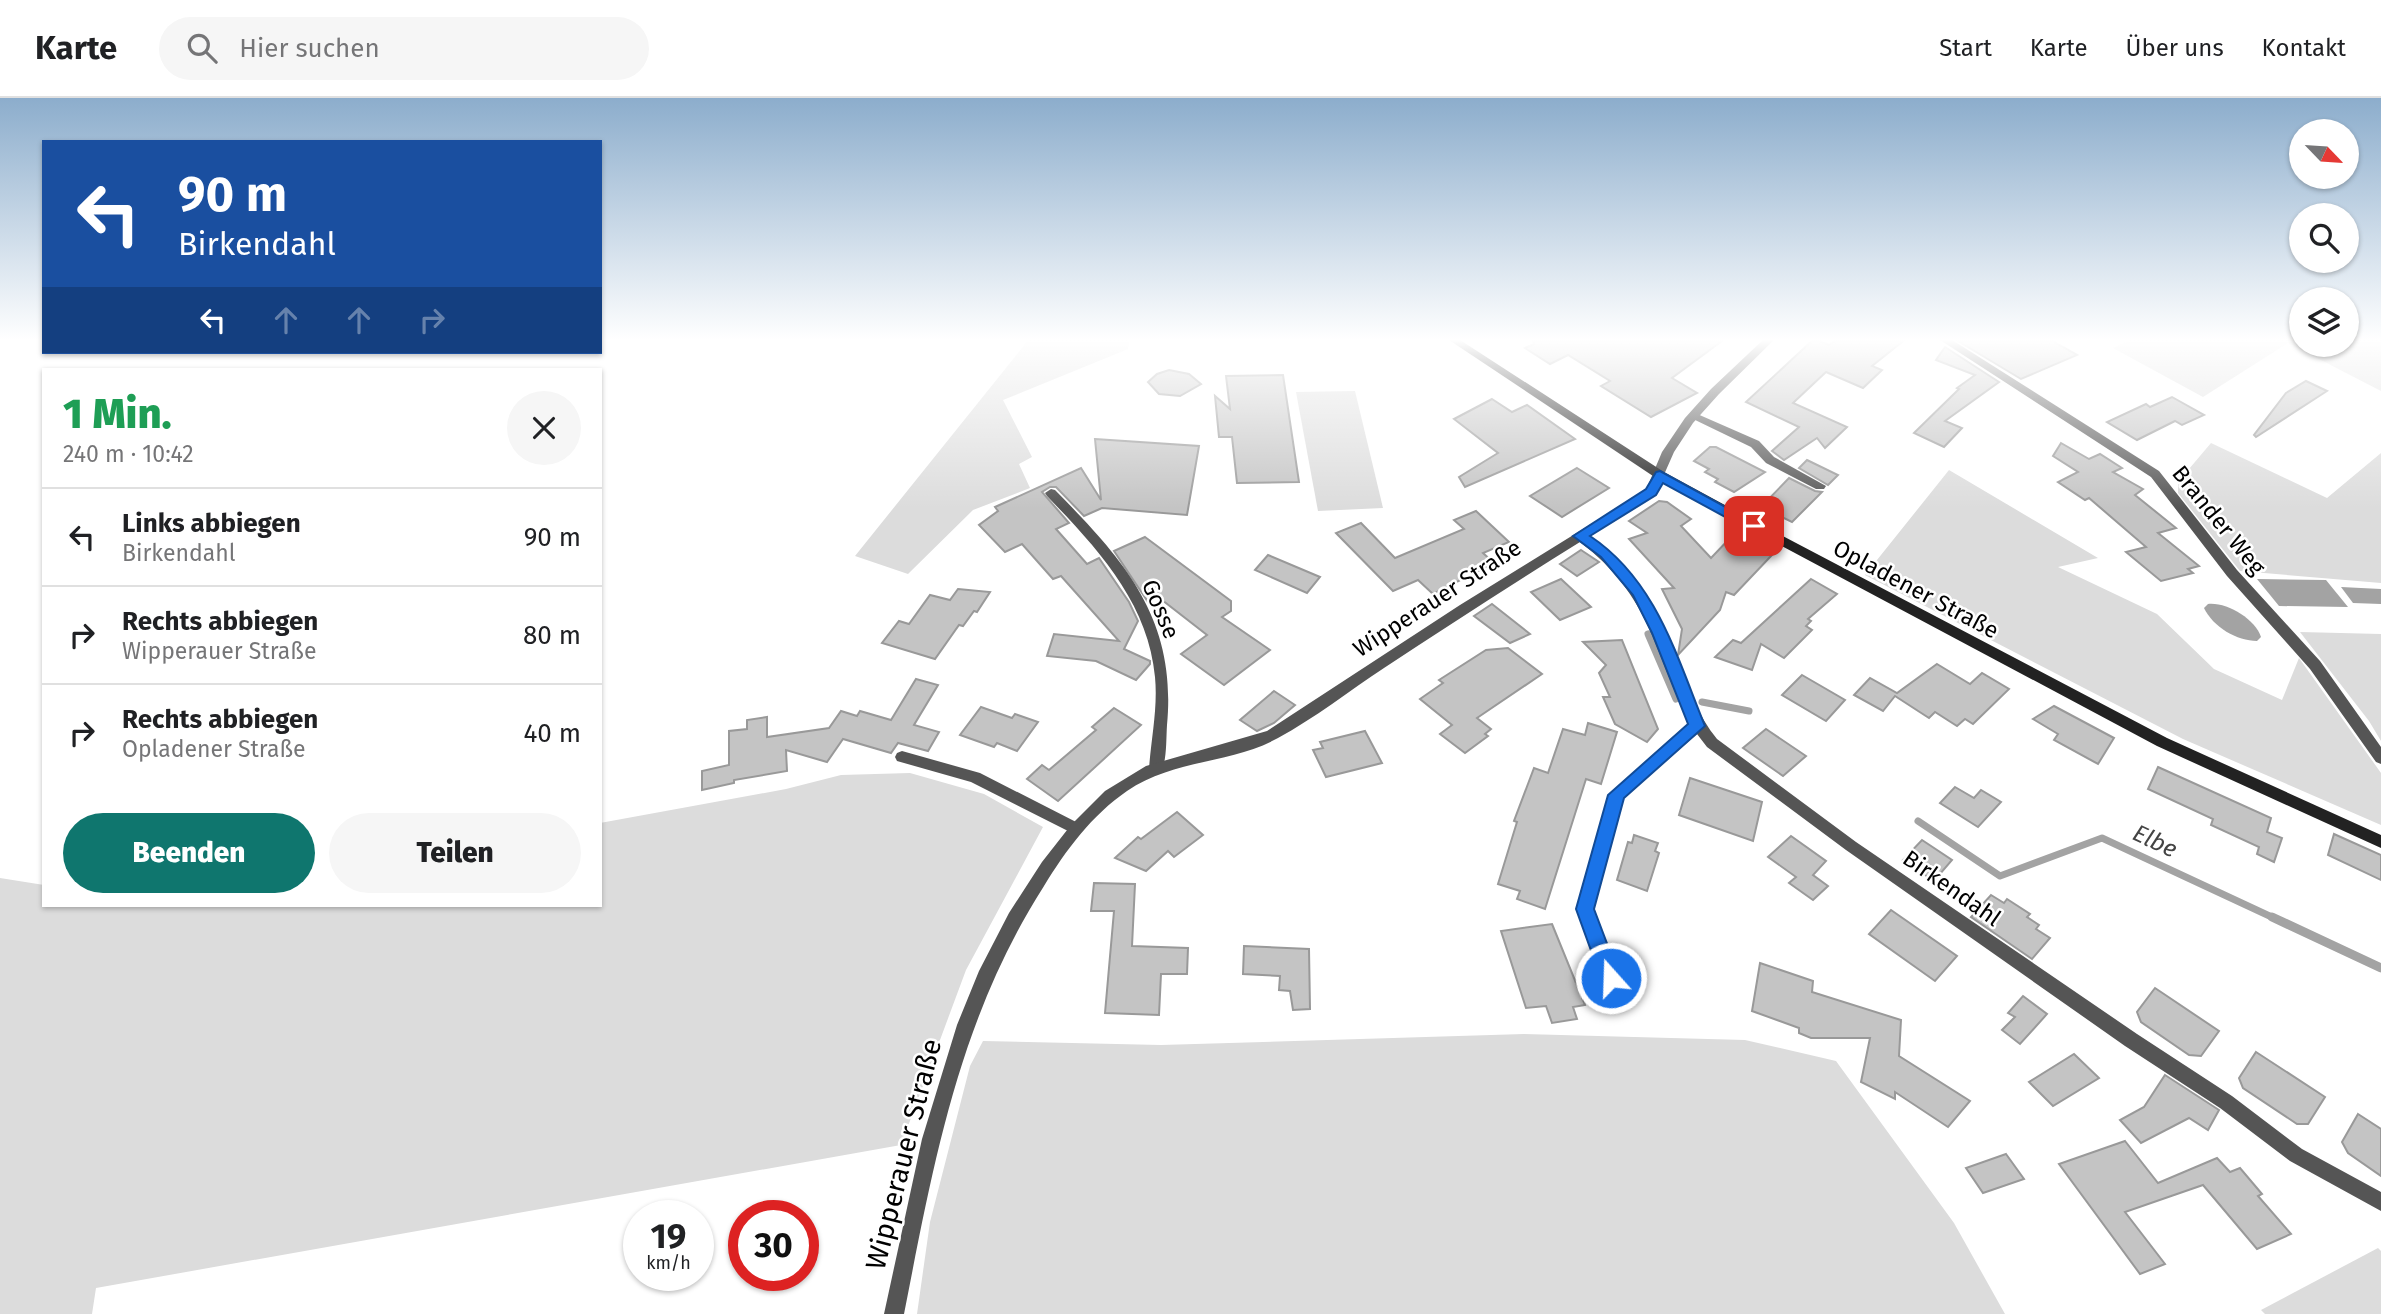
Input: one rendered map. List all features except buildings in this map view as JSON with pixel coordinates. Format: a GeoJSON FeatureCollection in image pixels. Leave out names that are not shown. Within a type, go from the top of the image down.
{"type":"FeatureCollection","features":[{"type":"Feature","properties":{"kind":"main road","name":"Opladener Straße"},"geometry":{"type":"LineString","coordinates":[[1538,395],[1660,475],[2105,713],[2381,842]]}},
{"type":"Feature","properties":{"kind":"street","name":"Wipperauer Straße"},"geometry":{"type":"LineString","coordinates":[[894,1314],[938,1107],[960,1036],[1007,928],[1075,828],[1128,783],[1156,769],[1253,744],[1272,735],[1465,608],[1651,492],[1660,475],[1666,454],[1712,395]]}},
{"type":"Feature","properties":{"kind":"street","name":"Brander Weg"},"geometry":{"type":"LineString","coordinates":[[2031,395],[2155,474],[2232,573],[2315,665],[2381,758]]}},
{"type":"Feature","properties":{"kind":"street"},"geometry":{"type":"LineString","coordinates":[[1695,415],[1755,444],[1770,460],[1820,486]]}},
{"type":"Feature","properties":{"kind":"street","name":"Gosse"},"geometry":{"type":"LineString","coordinates":[[1051,493],[1093,536],[1134,590],[1145,612],[1162,678],[1156,769]]}},
{"type":"Feature","properties":{"kind":"street","name":"Birkendahl"},"geometry":{"type":"LineString","coordinates":[[1580,536],[1606,554],[1640,592],[1660,633],[1696,726],[1712,743],[1851,846],[2226,1102],[2296,1155],[2381,1202]]}},
{"type":"Feature","properties":{"kind":"street"},"geometry":{"type":"LineString","coordinates":[[1611,978],[1585,909],[1616,795],[1696,726]]}},
{"type":"Feature","properties":{"kind":"street"},"geometry":{"type":"LineString","coordinates":[[902,757],[975,777],[1075,828]]}},
{"type":"Feature","properties":{"kind":"shaded area"},"geometry":{"type":"Polygon","coordinates":[[[984,395],[1016,395],[1003,400],[1032,457],[1019,464],[1030,488],[973,510],[908,574],[855,556],[984,395]]]}},
{"type":"Feature","properties":{"kind":"shaded area"},"geometry":{"type":"Polygon","coordinates":[[[1297,395],[1356,395],[1383,508],[1318,511],[1297,395]]]}},
{"type":"Feature","properties":{"kind":"shaded area"},"geometry":{"type":"Polygon","coordinates":[[[2211,443],[2327,498],[2381,453],[2381,583],[2240,571],[2178,493],[2178,482],[2211,443]]]}},
{"type":"Feature","properties":{"kind":"shaded area"},"geometry":{"type":"Polygon","coordinates":[[[1949,470],[2098,558],[2058,567],[2157,614],[2214,669],[2282,700],[2299,658],[2381,773],[2381,825],[2183,739],[1865,575],[1949,470]]]}},
{"type":"Feature","properties":{"kind":"shaded area"},"geometry":{"type":"Polygon","coordinates":[[[2257,579],[2326,580],[2348,607],[2279,606],[2257,579]]]}},
{"type":"Feature","properties":{"kind":"shaded area"},"geometry":{"type":"Polygon","coordinates":[[[2341,587],[2381,589],[2381,604],[2353,603],[2341,587]]]}},
{"type":"Feature","properties":{"kind":"shaded area"},"geometry":{"type":"Polygon","coordinates":[[[2208,604],[2223,606],[2239,613],[2253,624],[2261,637],[2257,641],[2242,639],[2226,632],[2208,615],[2204,608],[2208,604]]]}},
{"type":"Feature","properties":{"kind":"shaded area"},"geometry":{"type":"Polygon","coordinates":[[[2300,632],[2381,634],[2381,741],[2369,721],[2300,632]]]}},
{"type":"Feature","properties":{"kind":"shaded area"},"geometry":{"type":"Polygon","coordinates":[[[910,773],[984,794],[1043,827],[966,970],[901,1145],[96,1288],[92,1314],[0,1314],[0,878],[42,885],[42,907],[602,907],[602,823],[786,789],[841,775],[910,773]]]}},
{"type":"Feature","properties":{"kind":"shaded area"},"geometry":{"type":"Polygon","coordinates":[[[1524,1034],[1745,1040],[1836,1061],[1954,1223],[2005,1314],[917,1314],[930,1222],[970,1066],[983,1041],[1161,1045],[1524,1034]]]}},
{"type":"Feature","properties":{"kind":"shaded area"},"geometry":{"type":"Polygon","coordinates":[[[2378,1248],[2381,1251],[2381,1314],[2265,1314],[2261,1310],[2378,1248]]]}},
{"type":"Feature","properties":{"kind":"waterway","name":"Elbe"},"geometry":{"type":"LineString","coordinates":[[1648,634],[1676,699]]}},
{"type":"Feature","properties":{"kind":"waterway","name":"Elbe"},"geometry":{"type":"LineString","coordinates":[[1702,702],[1749,711]]}},
{"type":"Feature","properties":{"kind":"waterway","name":"Elbe"},"geometry":{"type":"LineString","coordinates":[[1918,821],[2000,876],[2102,838],[2276,919]]}},
{"type":"Feature","properties":{"kind":"waterway","name":"Elbe"},"geometry":{"type":"LineString","coordinates":[[2272,917],[2381,968]]}},
{"type":"Feature","properties":{"kind":"route"},"geometry":{"type":"LineString","coordinates":[[1611,978],[1585,909],[1616,795],[1696,726],[1660,633],[1640,592],[1606,554],[1580,536],[1651,492],[1660,475],[1754,526]]}}]}
